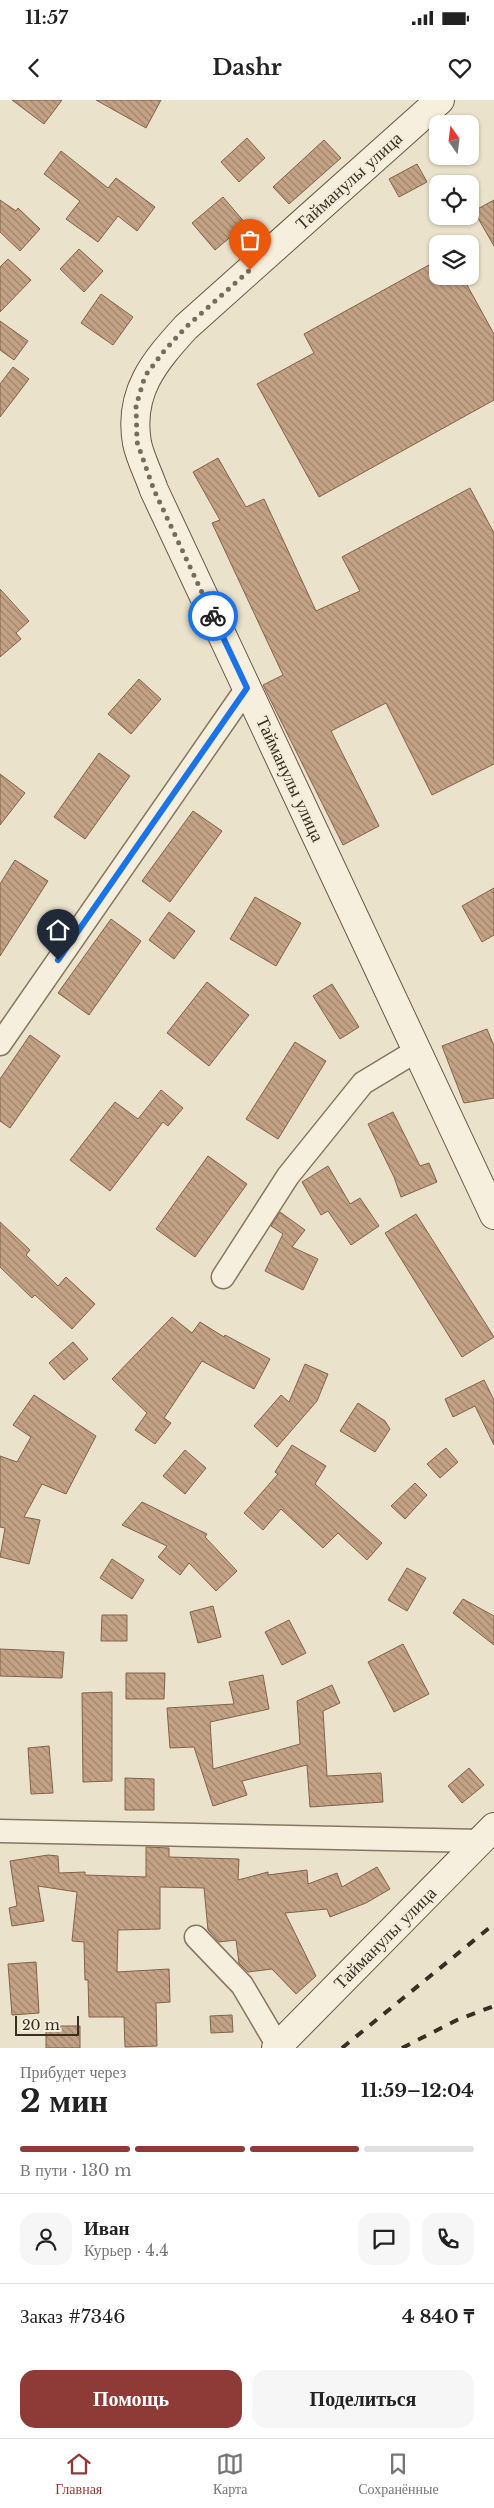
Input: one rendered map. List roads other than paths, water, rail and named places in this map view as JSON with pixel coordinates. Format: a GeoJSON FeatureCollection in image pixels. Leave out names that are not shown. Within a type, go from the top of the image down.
{"type":"FeatureCollection","features":[{"type":"Feature","properties":{"kind":"street","name":"Тайманулы улица"},"geometry":{"type":"LineString","coordinates":[[440,100],[186,327],[164,351],[145,376],[136,406],[137,442],[154,490],[494,1216]]}},
{"type":"Feature","properties":{"kind":"street"},"geometry":{"type":"LineString","coordinates":[[0,1044],[247,688]]}},
{"type":"Feature","properties":{"kind":"street"},"geometry":{"type":"LineString","coordinates":[[223,1277],[288,1176],[363,1083],[416,1051]]}},
{"type":"Feature","properties":{"kind":"street"},"geometry":{"type":"LineString","coordinates":[[0,1831],[488,1834]]}},
{"type":"Feature","properties":{"kind":"street","name":"Тайманулы улица"},"geometry":{"type":"LineString","coordinates":[[277,2047],[488,1834]]}},
{"type":"Feature","properties":{"kind":"street"},"geometry":{"type":"LineString","coordinates":[[196,1937],[242,1985],[277,2047]]}},
{"type":"Feature","properties":{"kind":"railway"},"geometry":{"type":"LineString","coordinates":[[342,2048],[494,1924]]}},
{"type":"Feature","properties":{"kind":"railway"},"geometry":{"type":"LineString","coordinates":[[402,2048],[457,2020],[494,2006]]}}]}
